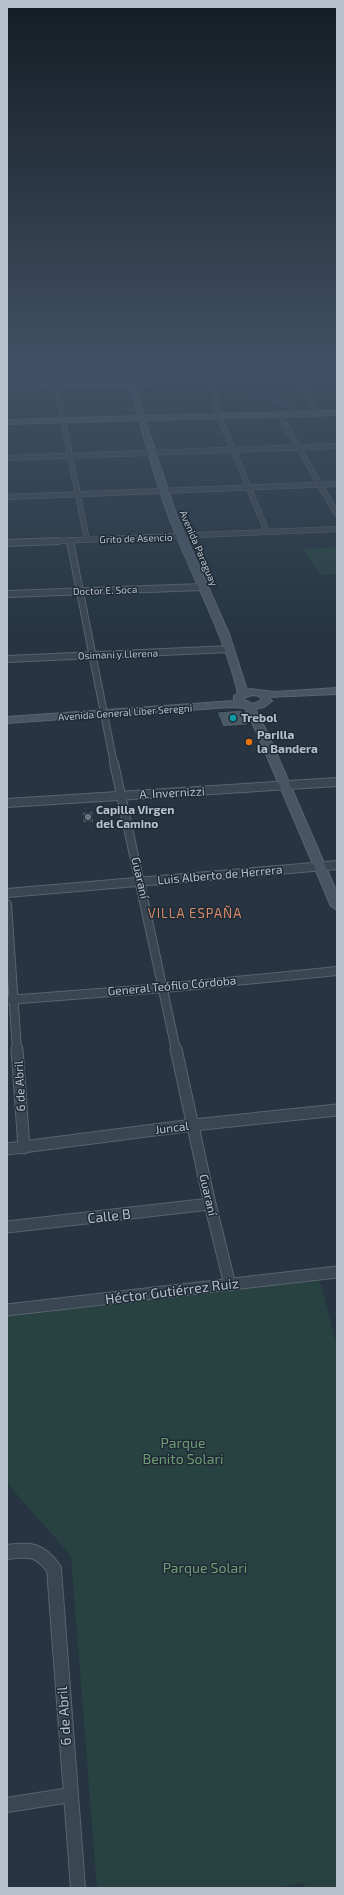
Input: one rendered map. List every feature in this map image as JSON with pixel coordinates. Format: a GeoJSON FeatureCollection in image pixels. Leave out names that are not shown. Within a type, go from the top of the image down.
{"type":"FeatureCollection","features":[{"type":"Feature","properties":{"kind":"street"},"geometry":{"type":"LineString","coordinates":[[72,458],[87,540]]}},
{"type":"Feature","properties":{"kind":"street","name":"Avenida Paraguay"},"geometry":{"type":"LineString","coordinates":[[154,458],[163,491],[181,536],[230,649],[243,700],[252,712],[258,730],[263,734]]}},
{"type":"Feature","properties":{"kind":"street"},"geometry":{"type":"LineString","coordinates":[[236,458],[268,532]]}},
{"type":"Feature","properties":{"kind":"street"},"geometry":{"type":"LineString","coordinates":[[304,458],[337,514]]}},
{"type":"Feature","properties":{"kind":"street"},"geometry":{"type":"LineString","coordinates":[[7,497],[337,484]]}},
{"type":"Feature","properties":{"kind":"street","name":"Grito de Asencio"},"geometry":{"type":"LineString","coordinates":[[7,543],[337,529]]}},
{"type":"Feature","properties":{"kind":"street","name":"Guaraní"},"geometry":{"type":"LineString","coordinates":[[70,540],[103,710],[210,1204],[230,1285]]}},
{"type":"Feature","properties":{"kind":"street","name":"Doctor E. Soca"},"geometry":{"type":"LineString","coordinates":[[7,594],[203,586]]}},
{"type":"Feature","properties":{"kind":"street","name":"Osimani y Llerena"},"geometry":{"type":"LineString","coordinates":[[7,659],[230,649]]}},
{"type":"Feature","properties":{"kind":"street","name":"Avenida Paraguay"},"geometry":{"type":"LineString","coordinates":[[235,664],[262,699]]}},
{"type":"Feature","properties":{"kind":"street"},"geometry":{"type":"LineString","coordinates":[[243,700],[337,691]]}},
{"type":"Feature","properties":{"kind":"street"},"geometry":{"type":"LineString","coordinates":[[243,700],[337,697]]}},
{"type":"Feature","properties":{"kind":"street"},"geometry":{"type":"LineString","coordinates":[[262,699],[260,711],[266,729],[263,734],[337,906]]}},
{"type":"Feature","properties":{"kind":"street","name":"Avenida General Líber Seregni"},"geometry":{"type":"LineString","coordinates":[[7,713],[231,704],[243,700]]}},
{"type":"Feature","properties":{"kind":"street","name":"Avenida General Líber Seregni"},"geometry":{"type":"LineString","coordinates":[[7,720],[103,710]]}},
{"type":"Feature","properties":{"kind":"street","name":"A. Invernizzi"},"geometry":{"type":"LineString","coordinates":[[7,803],[285,787],[337,782]]}},
{"type":"Feature","properties":{"kind":"street","name":"Luis Alberto de Herrera"},"geometry":{"type":"LineString","coordinates":[[7,893],[337,865]]}},
{"type":"Feature","properties":{"kind":"street","name":"6 de Abril"},"geometry":{"type":"LineString","coordinates":[[7,904],[11,1000],[24,1148]]}},
{"type":"Feature","properties":{"kind":"street","name":"General Teófilo Córdoba"},"geometry":{"type":"LineString","coordinates":[[11,1000],[164,988],[337,971]]}},
{"type":"Feature","properties":{"kind":"street","name":"Juncal"},"geometry":{"type":"LineString","coordinates":[[7,1149],[193,1125],[337,1110]]}},
{"type":"Feature","properties":{"kind":"street","name":"Calle B"},"geometry":{"type":"LineString","coordinates":[[7,1227],[210,1204]]}},
{"type":"Feature","properties":{"kind":"street","name":"Héctor Gutiérrez Ruiz"},"geometry":{"type":"LineString","coordinates":[[7,1310],[337,1272]]}},
{"type":"Feature","properties":{"kind":"street","name":"6 de Abril"},"geometry":{"type":"LineString","coordinates":[[7,1552],[23,1550],[37,1551],[47,1558],[54,1570],[78,1888]]}},
{"type":"Feature","properties":{"kind":"street"},"geometry":{"type":"LineString","coordinates":[[7,1806],[70,1795]]}},
{"type":"Feature","properties":{"kind":"green space"},"geometry":{"type":"Polygon","coordinates":[[[337,547],[337,574],[320,575],[303,549],[337,547]]]}},
{"type":"Feature","properties":{"kind":"green space","name":"Parque Benito Solari"},"geometry":{"type":"Polygon","coordinates":[[[319,1279],[337,1345],[337,1888],[305,1888],[304,1883],[274,1888],[97,1888],[71,1556],[7,1483],[7,1316],[319,1279]]]}},
{"type":"Feature","properties":{"kind":"building","name":"Trebol"},"geometry":{"type":"Polygon","coordinates":[[[241,710],[248,725],[223,727],[217,712],[241,710]]]}},
{"type":"Feature","properties":{"kind":"building","name":"Capilla Virgen del Camino"},"geometry":{"type":"Polygon","coordinates":[[[93,811],[94,822],[83,823],[82,812],[93,811]]]}},
{"type":"Feature","properties":{"kind":"place","name":"Trebol"},"geometry":{"type":"Point","coordinates":[233,718]}},
{"type":"Feature","properties":{"kind":"place","name":"Parilla la Bandera"},"geometry":{"type":"Point","coordinates":[249,742]}},
{"type":"Feature","properties":{"kind":"place","name":"Capilla Virgen del Camino"},"geometry":{"type":"Point","coordinates":[88,817]}},
{"type":"Feature","properties":{"kind":"district","name":"VILLA ESPAÑA"},"geometry":{"type":"Point","coordinates":[195,913]}},
{"type":"Feature","properties":{"kind":"park label","name":"Parque Solari"},"geometry":{"type":"Point","coordinates":[205,1568]}}]}
